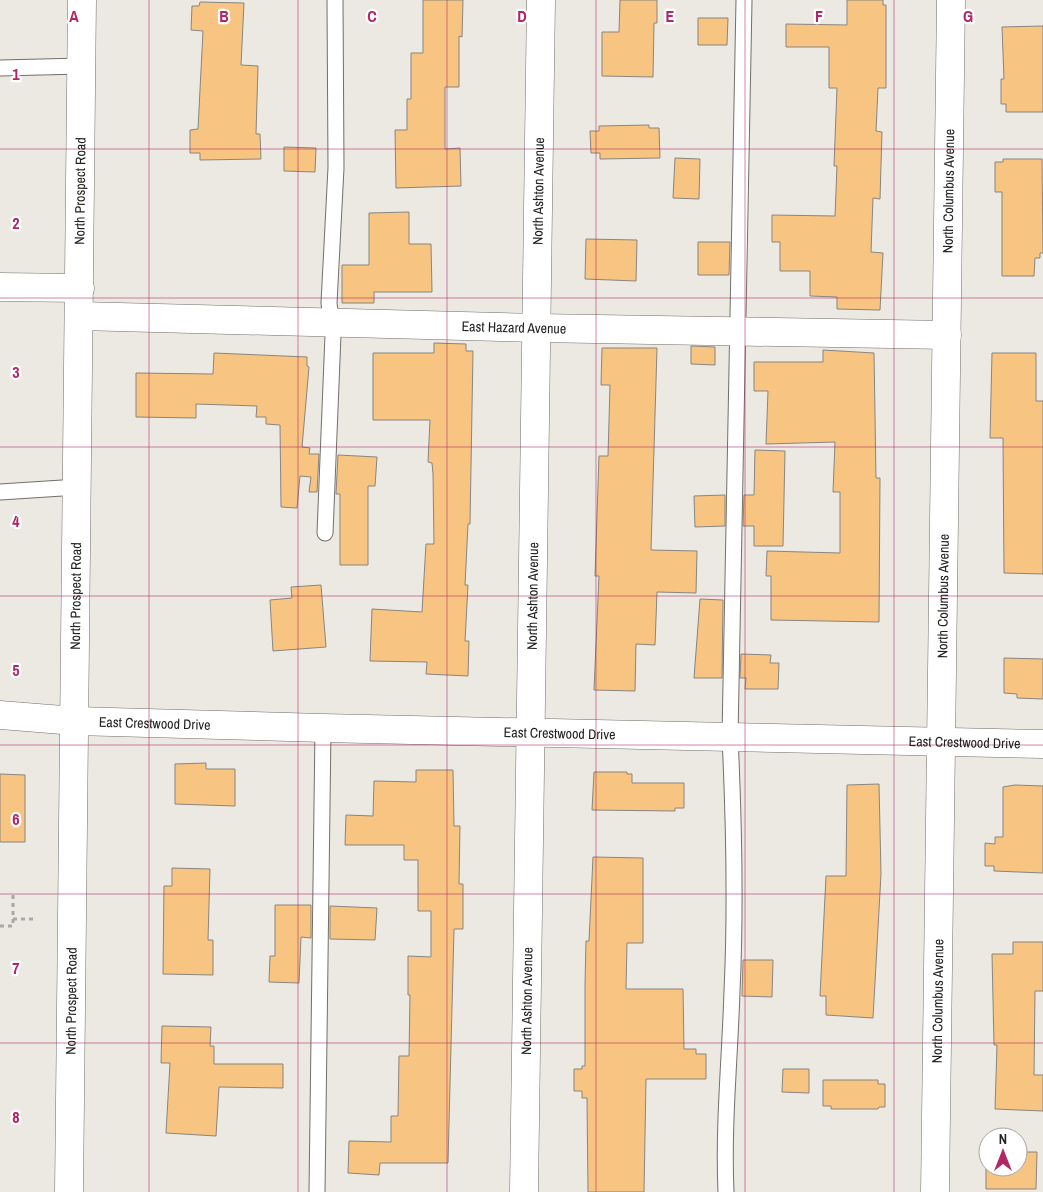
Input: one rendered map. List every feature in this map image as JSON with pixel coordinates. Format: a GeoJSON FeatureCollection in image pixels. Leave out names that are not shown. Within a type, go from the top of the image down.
{"type":"FeatureCollection","features":[{"type":"Feature","properties":{"kind":"street","name":"North Prospect Road"},"geometry":{"type":"LineString","coordinates":[[69,1192],[82,0]]}},
{"type":"Feature","properties":{"kind":"street","name":"North Ashton Avenue"},"geometry":{"type":"LineString","coordinates":[[524,1192],[529,734],[541,0]]}},
{"type":"Feature","properties":{"kind":"street","name":"North Columbus Avenue"},"geometry":{"type":"LineString","coordinates":[[935,1192],[951,0]]}},
{"type":"Feature","properties":{"kind":"street"},"geometry":{"type":"LineString","coordinates":[[0,287],[80,288]]}},
{"type":"Feature","properties":{"kind":"street","name":"East Hazard Avenue"},"geometry":{"type":"LineString","coordinates":[[80,316],[537,328],[946,335]]}},
{"type":"Feature","properties":{"kind":"street","name":"East Crestwood Drive"},"geometry":{"type":"LineString","coordinates":[[0,715],[75,721],[529,734],[1043,744]]}},
{"type":"Feature","properties":{"kind":"lane"},"geometry":{"type":"LineString","coordinates":[[325,533],[333,335],[329,303],[336,168],[335,0]]}},
{"type":"Feature","properties":{"kind":"lane"},"geometry":{"type":"LineString","coordinates":[[726,1192],[724,1152],[732,990],[734,830],[730,738],[744,0]]}},
{"type":"Feature","properties":{"kind":"lane"},"geometry":{"type":"LineString","coordinates":[[0,68],[82,66]]}},
{"type":"Feature","properties":{"kind":"lane"},"geometry":{"type":"LineString","coordinates":[[0,492],[78,487]]}},
{"type":"Feature","properties":{"kind":"lane"},"geometry":{"type":"LineString","coordinates":[[317,1192],[323,728]]}},
{"type":"Feature","properties":{"kind":"path"},"geometry":{"type":"LineString","coordinates":[[0,926],[13,926],[13,894]]}},
{"type":"Feature","properties":{"kind":"path"},"geometry":{"type":"LineString","coordinates":[[13,919],[35,919]]}},
{"type":"Feature","properties":{"kind":"building"},"geometry":{"type":"Polygon","coordinates":[[[423,0],[463,0],[462,37],[459,36],[459,87],[445,87],[445,149],[460,148],[461,186],[396,188],[395,130],[407,130],[407,99],[411,99],[411,53],[423,53],[423,0]]]}},
{"type":"Feature","properties":{"kind":"building"},"geometry":{"type":"Polygon","coordinates":[[[620,0],[657,0],[657,23],[654,23],[653,77],[602,76],[602,32],[619,32],[620,0]]]}},
{"type":"Feature","properties":{"kind":"building"},"geometry":{"type":"Polygon","coordinates":[[[847,0],[883,0],[883,5],[886,5],[886,88],[878,88],[876,131],[882,132],[880,199],[873,198],[871,252],[883,253],[880,310],[837,309],[837,297],[810,296],[810,271],[780,271],[780,242],[772,242],[772,215],[835,216],[837,166],[834,166],[837,88],[829,88],[829,47],[786,47],[786,24],[847,25],[847,0]]]}},
{"type":"Feature","properties":{"kind":"building"},"geometry":{"type":"Polygon","coordinates":[[[200,2],[244,3],[241,65],[258,66],[256,134],[260,134],[261,159],[200,160],[200,153],[190,153],[190,130],[198,129],[203,31],[191,30],[192,6],[199,6],[200,2]]]}},
{"type":"Feature","properties":{"kind":"building"},"geometry":{"type":"Polygon","coordinates":[[[698,18],[728,18],[727,45],[698,45],[698,18]]]}},
{"type":"Feature","properties":{"kind":"building"},"geometry":{"type":"Polygon","coordinates":[[[1043,26],[1043,112],[1006,112],[1006,104],[1001,104],[1001,79],[1004,79],[1002,27],[1043,26]]]}},
{"type":"Feature","properties":{"kind":"building"},"geometry":{"type":"Polygon","coordinates":[[[649,125],[649,128],[659,128],[660,158],[600,159],[600,153],[591,153],[590,131],[599,131],[599,126],[649,125]]]}},
{"type":"Feature","properties":{"kind":"building"},"geometry":{"type":"Polygon","coordinates":[[[284,147],[316,148],[315,172],[284,171],[284,147]]]}},
{"type":"Feature","properties":{"kind":"building"},"geometry":{"type":"Polygon","coordinates":[[[675,158],[700,159],[699,199],[673,198],[675,158]]]}},
{"type":"Feature","properties":{"kind":"building"},"geometry":{"type":"Polygon","coordinates":[[[1003,159],[1042,159],[1043,253],[1040,253],[1040,258],[1035,258],[1034,276],[1002,276],[1002,192],[995,192],[995,162],[1003,162],[1003,159]]]}},
{"type":"Feature","properties":{"kind":"building"},"geometry":{"type":"Polygon","coordinates":[[[409,212],[409,244],[431,244],[432,292],[374,292],[374,303],[342,303],[342,265],[369,265],[369,213],[409,212]]]}},
{"type":"Feature","properties":{"kind":"building"},"geometry":{"type":"Polygon","coordinates":[[[586,239],[637,240],[636,281],[585,279],[586,239]]]}},
{"type":"Feature","properties":{"kind":"building"},"geometry":{"type":"Polygon","coordinates":[[[698,242],[730,242],[729,275],[698,275],[698,242]]]}},
{"type":"Feature","properties":{"kind":"building"},"geometry":{"type":"Polygon","coordinates":[[[434,343],[466,344],[466,351],[473,351],[470,524],[468,524],[465,585],[468,585],[465,641],[469,641],[468,676],[426,674],[427,662],[370,661],[372,609],[422,612],[426,544],[434,544],[433,474],[432,463],[428,462],[430,420],[373,420],[373,353],[434,353],[434,343]]]}},
{"type":"Feature","properties":{"kind":"building"},"geometry":{"type":"Polygon","coordinates":[[[691,346],[715,347],[715,365],[691,364],[691,346]]]}},
{"type":"Feature","properties":{"kind":"building"},"geometry":{"type":"Polygon","coordinates":[[[602,348],[657,348],[651,550],[697,551],[696,593],[657,592],[655,645],[636,644],[635,691],[594,690],[599,576],[595,576],[599,456],[608,456],[610,385],[601,385],[602,348]]]}},
{"type":"Feature","properties":{"kind":"building"},"geometry":{"type":"Polygon","coordinates":[[[823,350],[874,353],[876,478],[880,478],[879,622],[771,620],[771,576],[766,576],[767,551],[840,553],[840,492],[833,492],[835,442],[766,444],[768,391],[754,391],[754,362],[823,362],[823,350]]]}},
{"type":"Feature","properties":{"kind":"building"},"geometry":{"type":"Polygon","coordinates":[[[214,353],[307,357],[307,366],[309,367],[302,447],[310,448],[309,454],[319,454],[317,492],[309,492],[311,477],[300,476],[297,508],[281,507],[280,425],[266,424],[266,417],[256,417],[257,406],[196,404],[196,418],[136,417],[136,373],[213,374],[214,353]]]}},
{"type":"Feature","properties":{"kind":"building"},"geometry":{"type":"Polygon","coordinates":[[[992,353],[1036,353],[1036,401],[1043,401],[1043,574],[1004,573],[1003,438],[990,438],[992,353]]]}},
{"type":"Feature","properties":{"kind":"building"},"geometry":{"type":"Polygon","coordinates":[[[755,450],[785,451],[783,546],[754,546],[754,526],[743,526],[744,495],[754,495],[755,450]]]}},
{"type":"Feature","properties":{"kind":"building"},"geometry":{"type":"Polygon","coordinates":[[[338,455],[377,457],[375,486],[368,486],[368,565],[340,565],[340,494],[336,494],[338,455]]]}},
{"type":"Feature","properties":{"kind":"building"},"geometry":{"type":"Polygon","coordinates":[[[725,495],[725,526],[695,527],[694,496],[725,495]]]}},
{"type":"Feature","properties":{"kind":"building"},"geometry":{"type":"Polygon","coordinates":[[[321,585],[326,647],[273,651],[270,600],[292,598],[291,587],[321,585]]]}},
{"type":"Feature","properties":{"kind":"building"},"geometry":{"type":"Polygon","coordinates":[[[700,599],[723,600],[722,678],[694,678],[700,599]]]}},
{"type":"Feature","properties":{"kind":"building"},"geometry":{"type":"Polygon","coordinates":[[[741,654],[771,655],[770,663],[779,663],[778,689],[745,689],[746,678],[740,678],[741,654]]]}},
{"type":"Feature","properties":{"kind":"building"},"geometry":{"type":"Polygon","coordinates":[[[1004,658],[1043,659],[1043,699],[1017,698],[1017,694],[1004,693],[1004,658]]]}},
{"type":"Feature","properties":{"kind":"building"},"geometry":{"type":"Polygon","coordinates":[[[206,763],[206,769],[235,769],[235,806],[175,804],[175,764],[206,763]]]}},
{"type":"Feature","properties":{"kind":"building"},"geometry":{"type":"Polygon","coordinates":[[[416,770],[453,770],[454,826],[460,826],[459,884],[463,884],[463,929],[454,929],[448,1163],[380,1163],[379,1175],[348,1173],[349,1141],[391,1142],[391,1116],[398,1116],[399,1056],[409,1056],[410,995],[408,995],[408,956],[431,957],[431,911],[418,911],[418,860],[404,860],[404,845],[345,845],[346,815],[373,816],[374,781],[416,782],[416,770]]]}},
{"type":"Feature","properties":{"kind":"building"},"geometry":{"type":"Polygon","coordinates":[[[594,772],[627,772],[627,774],[632,774],[632,783],[684,783],[684,808],[675,808],[675,811],[592,810],[594,772]]]}},
{"type":"Feature","properties":{"kind":"building"},"geometry":{"type":"Polygon","coordinates":[[[0,774],[25,775],[25,842],[0,842],[0,774]]]}},
{"type":"Feature","properties":{"kind":"building"},"geometry":{"type":"Polygon","coordinates":[[[879,784],[881,874],[873,1018],[826,1015],[826,996],[820,996],[826,876],[846,876],[847,785],[879,784]]]}},
{"type":"Feature","properties":{"kind":"building"},"geometry":{"type":"Polygon","coordinates":[[[1015,785],[1043,786],[1043,873],[994,871],[994,866],[985,866],[985,843],[995,844],[995,837],[1003,837],[1003,787],[1015,785]]]}},
{"type":"Feature","properties":{"kind":"building"},"geometry":{"type":"Polygon","coordinates":[[[593,857],[643,858],[643,943],[627,943],[626,989],[683,989],[684,1049],[696,1049],[696,1054],[706,1054],[706,1079],[646,1079],[644,1192],[588,1192],[587,1098],[582,1098],[582,1091],[574,1091],[574,1069],[582,1069],[582,1066],[585,1066],[586,941],[589,941],[593,857]]]}},
{"type":"Feature","properties":{"kind":"building"},"geometry":{"type":"Polygon","coordinates":[[[172,868],[210,869],[208,940],[213,940],[213,975],[163,974],[164,886],[172,886],[172,868]]]}},
{"type":"Feature","properties":{"kind":"building"},"geometry":{"type":"Polygon","coordinates":[[[275,905],[311,905],[311,938],[301,937],[299,983],[269,982],[270,956],[275,956],[275,905]]]}},
{"type":"Feature","properties":{"kind":"building"},"geometry":{"type":"Polygon","coordinates":[[[330,906],[377,908],[375,940],[330,939],[330,906]]]}},
{"type":"Feature","properties":{"kind":"building"},"geometry":{"type":"Polygon","coordinates":[[[1013,942],[1043,942],[1043,991],[1035,991],[1034,1075],[1043,1075],[1043,1111],[995,1109],[997,1045],[994,1045],[992,954],[1013,954],[1013,942]]]}},
{"type":"Feature","properties":{"kind":"building"},"geometry":{"type":"Polygon","coordinates":[[[743,960],[773,960],[772,997],[742,996],[743,960]]]}},
{"type":"Feature","properties":{"kind":"building"},"geometry":{"type":"Polygon","coordinates":[[[162,1026],[211,1027],[210,1046],[214,1046],[214,1064],[283,1064],[283,1088],[219,1087],[216,1136],[166,1133],[170,1063],[161,1063],[162,1026]]]}},
{"type":"Feature","properties":{"kind":"building"},"geometry":{"type":"Polygon","coordinates":[[[783,1069],[809,1069],[809,1093],[782,1092],[783,1069]]]}},
{"type":"Feature","properties":{"kind":"building"},"geometry":{"type":"Polygon","coordinates":[[[823,1080],[878,1080],[878,1084],[885,1084],[885,1107],[879,1107],[878,1109],[831,1109],[831,1106],[823,1106],[823,1080]]]}},
{"type":"Feature","properties":{"kind":"building"},"geometry":{"type":"Polygon","coordinates":[[[1028,1152],[1037,1152],[1036,1189],[986,1189],[986,1177],[1028,1177],[1028,1152]]]}}]}
